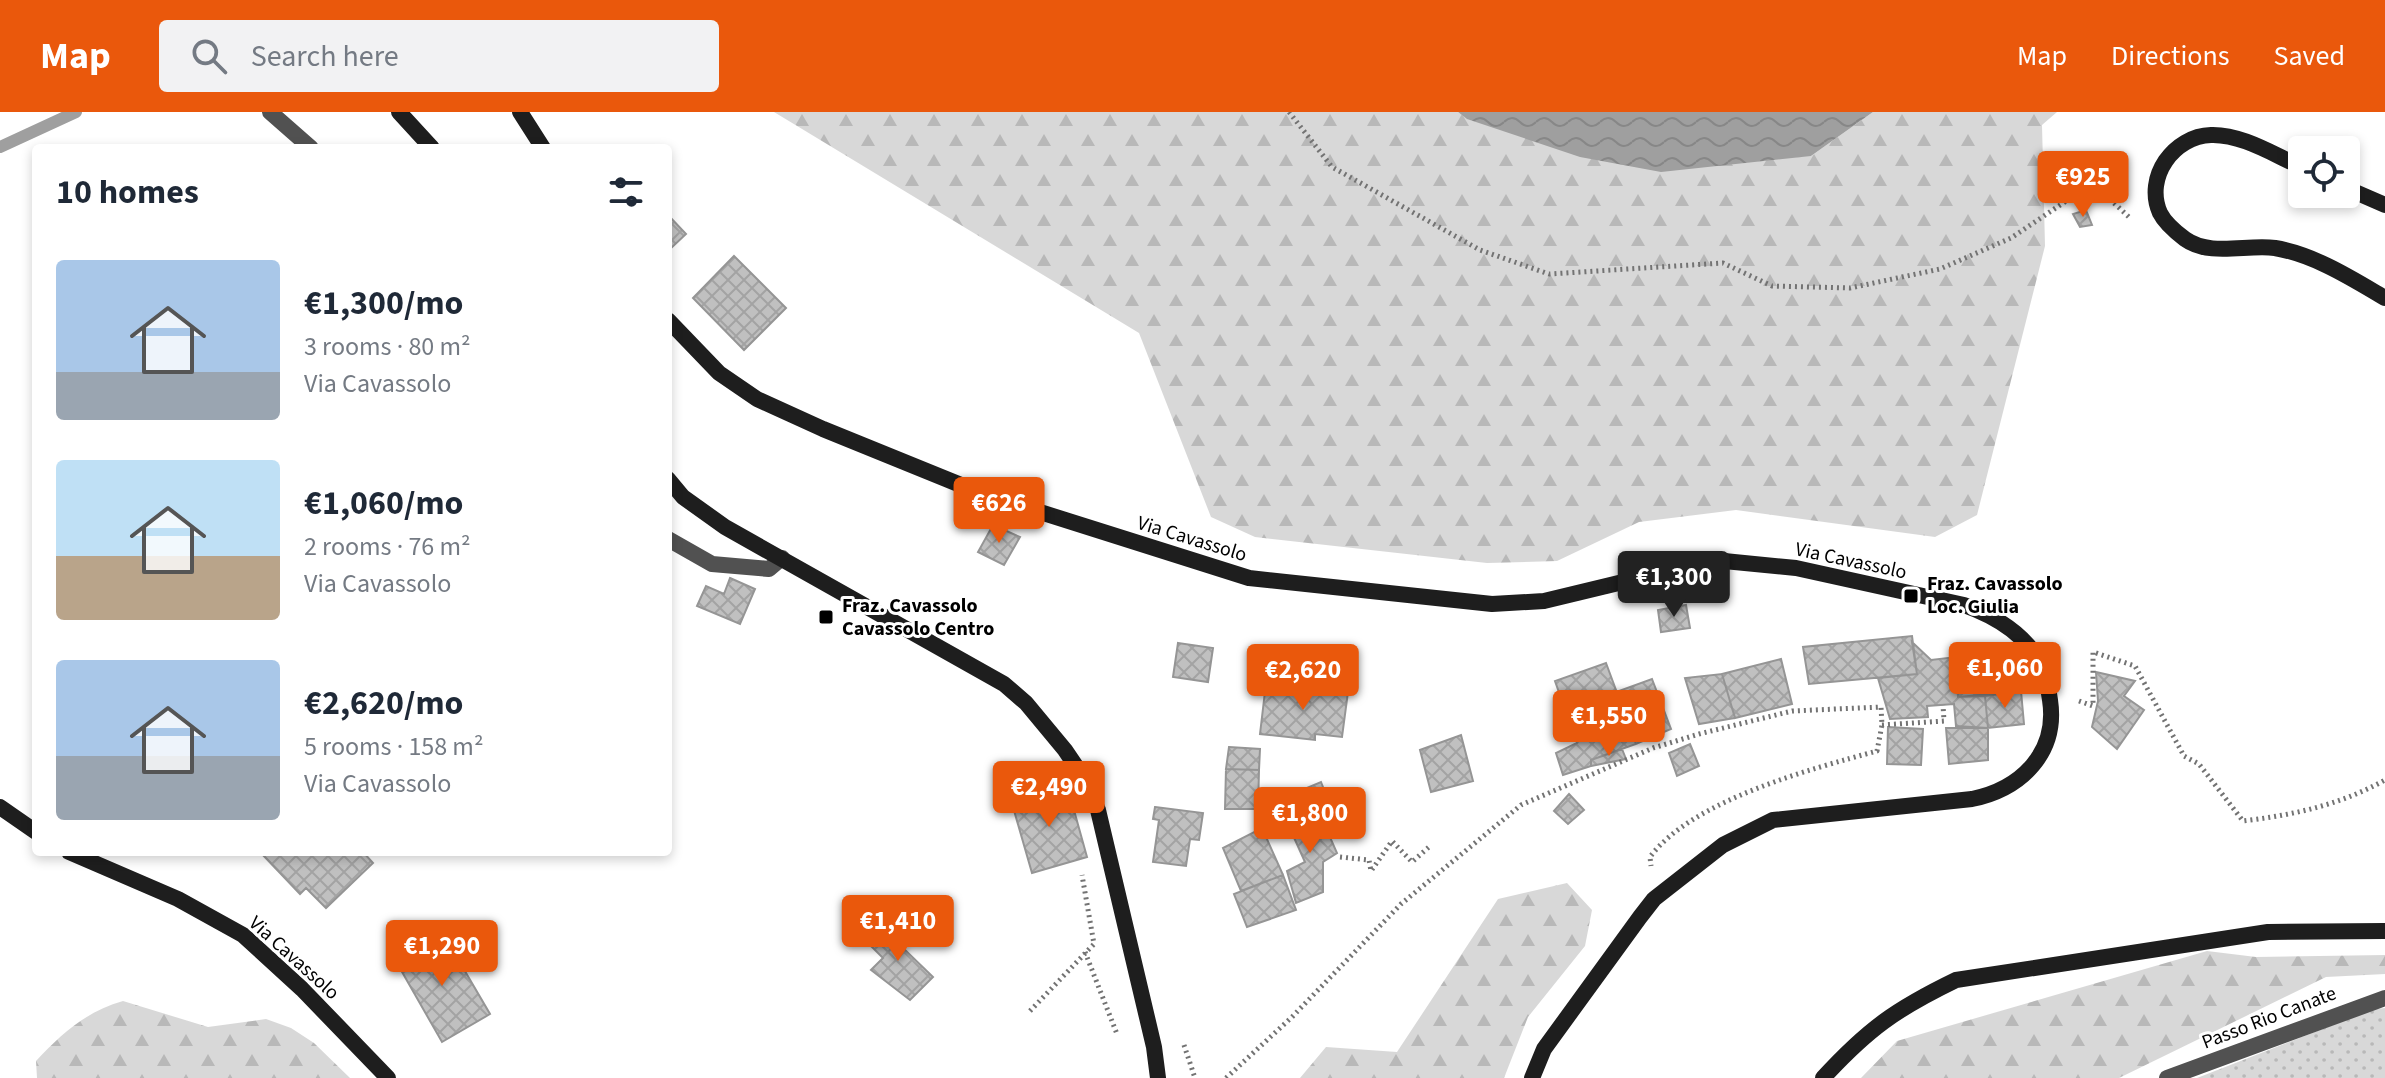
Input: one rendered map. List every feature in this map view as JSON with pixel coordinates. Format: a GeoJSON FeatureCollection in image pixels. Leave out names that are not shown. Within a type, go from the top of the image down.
{"type":"FeatureCollection","features":[{"type":"Feature","properties":{"kind":"main road"},"geometry":{"type":"LineString","coordinates":[[399,112],[428,144]]}},
{"type":"Feature","properties":{"kind":"main road"},"geometry":{"type":"LineString","coordinates":[[520,112],[540,144]]}},
{"type":"Feature","properties":{"kind":"main road"},"geometry":{"type":"LineString","coordinates":[[2288,161],[2225,135],[2192,138],[2167,157],[2160,173],[2157,204],[2162,217],[2187,241],[2203,247],[2273,248],[2306,256],[2385,298]]}},
{"type":"Feature","properties":{"kind":"main road"},"geometry":{"type":"LineString","coordinates":[[2360,194],[2385,205]]}},
{"type":"Feature","properties":{"kind":"main road","name":"Via Cavassolo"},"geometry":{"type":"LineString","coordinates":[[672,324],[719,373],[757,399],[823,429],[983,494],[1249,578],[1492,604],[1544,601],[1714,560],[1796,568],[1964,605],[1988,613],[2025,641],[2043,665],[2053,716],[2050,737],[2025,777],[1999,794],[1773,820],[1723,845],[1647,908],[1544,1049],[1532,1078]]}},
{"type":"Feature","properties":{"kind":"main road"},"geometry":{"type":"LineString","coordinates":[[672,484],[683,497],[725,527],[1004,684],[1026,703],[1065,750],[1086,781],[1098,810],[1154,1047],[1158,1078]]}},
{"type":"Feature","properties":{"kind":"main road"},"geometry":{"type":"LineString","coordinates":[[0,807],[32,829]]}},
{"type":"Feature","properties":{"kind":"main road","name":"Via Cavassolo"},"geometry":{"type":"LineString","coordinates":[[78,856],[178,899],[243,935],[302,989],[388,1078]]}},
{"type":"Feature","properties":{"kind":"main road"},"geometry":{"type":"LineString","coordinates":[[1823,1078],[1862,1035],[1911,1002],[1956,980],[2268,932],[2385,931]]}},
{"type":"Feature","properties":{"kind":"street"},"geometry":{"type":"LineString","coordinates":[[270,112],[306,144]]}},
{"type":"Feature","properties":{"kind":"street"},"geometry":{"type":"LineString","coordinates":[[672,541],[712,564],[735,568],[769,569],[782,558]]}},
{"type":"Feature","properties":{"kind":"street","name":"Passo Rio Canate"},"geometry":{"type":"LineString","coordinates":[[2167,1078],[2385,998]]}},
{"type":"Feature","properties":{"kind":"path"},"geometry":{"type":"LineString","coordinates":[[1289,112],[1332,167],[1480,250],[1549,274],[1723,263],[1772,286],[1850,288],[1940,269],[2011,238],[2084,189],[2099,189],[2131,218],[2151,221],[2162,217]]}},
{"type":"Feature","properties":{"kind":"path"},"geometry":{"type":"LineString","coordinates":[[1957,670],[2025,641]]}},
{"type":"Feature","properties":{"kind":"path"},"geometry":{"type":"LineString","coordinates":[[2049,689],[2093,706],[2093,652],[2135,666],[2184,756],[2199,764],[2243,821],[2294,815],[2360,794],[2385,780]]}},
{"type":"Feature","properties":{"kind":"path"},"geometry":{"type":"LineString","coordinates":[[1226,1078],[1292,1017],[1401,904],[1521,805],[1653,748],[1792,711],[1881,707],[1882,725],[1944,721],[1943,705]]}},
{"type":"Feature","properties":{"kind":"path"},"geometry":{"type":"LineString","coordinates":[[1340,857],[1369,860],[1371,871],[1392,841],[1412,862],[1429,847]]}},
{"type":"Feature","properties":{"kind":"path"},"geometry":{"type":"LineString","coordinates":[[1030,1011],[1094,944],[1085,908]]}},
{"type":"Feature","properties":{"kind":"path"},"geometry":{"type":"LineString","coordinates":[[1085,952],[1117,1034]]}},
{"type":"Feature","properties":{"kind":"green space"},"geometry":{"type":"Polygon","coordinates":[[[774,112],[1458,112],[1468,119],[1811,156],[1873,112],[2057,112],[2042,125],[2045,246],[1977,515],[1935,537],[1736,510],[1639,522],[1557,561],[1487,563],[1255,537],[1211,517],[1139,333],[774,112]]]}},
{"type":"Feature","properties":{"kind":"green space"},"geometry":{"type":"Polygon","coordinates":[[[1567,883],[1592,910],[1585,946],[1528,1017],[1504,1078],[1300,1078],[1326,1047],[1397,1052],[1498,899],[1567,883]]]}},
{"type":"Feature","properties":{"kind":"green space"},"geometry":{"type":"Polygon","coordinates":[[[2207,951],[2256,957],[2385,955],[2385,974],[2326,977],[2119,1078],[1861,1078],[1897,1041],[2207,951]]]}},
{"type":"Feature","properties":{"kind":"green space"},"geometry":{"type":"Polygon","coordinates":[[[123,1001],[208,1027],[266,1019],[291,1028],[314,1043],[350,1078],[37,1078],[36,1061],[55,1042],[86,1017],[123,1001]]]}},
{"type":"Feature","properties":{"kind":"green space"},"geometry":{"type":"Polygon","coordinates":[[[2385,1008],[2385,1078],[2197,1078],[2374,1009],[2385,1008]]]}},
{"type":"Feature","properties":{"kind":"water"},"geometry":{"type":"Polygon","coordinates":[[[1458,112],[1873,112],[1811,156],[1661,172],[1580,157],[1467,119],[1458,112]]]}},
{"type":"Feature","properties":{"kind":"building"},"geometry":{"type":"Polygon","coordinates":[[[2086,210],[2092,225],[2080,227],[2073,214],[2086,210]]]}},
{"type":"Feature","properties":{"kind":"building"},"geometry":{"type":"Polygon","coordinates":[[[672,219],[686,234],[672,247],[672,219]]]}},
{"type":"Feature","properties":{"kind":"building"},"geometry":{"type":"Polygon","coordinates":[[[734,256],[786,308],[744,350],[693,298],[734,256]]]}},
{"type":"Feature","properties":{"kind":"building"},"geometry":{"type":"Polygon","coordinates":[[[993,525],[1020,537],[1004,565],[978,552],[993,525]]]}},
{"type":"Feature","properties":{"kind":"building"},"geometry":{"type":"Polygon","coordinates":[[[730,578],[755,589],[740,624],[697,606],[706,586],[724,594],[730,578]]]}},
{"type":"Feature","properties":{"kind":"building"},"geometry":{"type":"Polygon","coordinates":[[[1686,605],[1690,628],[1661,632],[1658,610],[1686,605]]]}},
{"type":"Feature","properties":{"kind":"building"},"geometry":{"type":"Polygon","coordinates":[[[1912,636],[1917,674],[1809,684],[1803,647],[1912,636]]]}},
{"type":"Feature","properties":{"kind":"building"},"geometry":{"type":"Polygon","coordinates":[[[1912,642],[1931,660],[1956,657],[1958,697],[1985,696],[1988,728],[1956,726],[1954,704],[1927,706],[1928,717],[1890,719],[1878,678],[1917,674],[1912,642]]]}},
{"type":"Feature","properties":{"kind":"building"},"geometry":{"type":"Polygon","coordinates":[[[1178,643],[1213,648],[1208,682],[1173,677],[1178,643]]]}},
{"type":"Feature","properties":{"kind":"building"},"geometry":{"type":"Polygon","coordinates":[[[1781,659],[1792,704],[1735,718],[1722,674],[1781,659]]]}},
{"type":"Feature","properties":{"kind":"building"},"geometry":{"type":"Polygon","coordinates":[[[1606,663],[1636,744],[1591,760],[1591,766],[1563,775],[1556,753],[1577,743],[1555,681],[1606,663]]]}},
{"type":"Feature","properties":{"kind":"building"},"geometry":{"type":"Polygon","coordinates":[[[2000,669],[2002,693],[1958,697],[1957,673],[2000,669]]]}},
{"type":"Feature","properties":{"kind":"building"},"geometry":{"type":"Polygon","coordinates":[[[2096,672],[2135,681],[2124,696],[2144,710],[2117,749],[2092,727],[2098,701],[2096,672]]]}},
{"type":"Feature","properties":{"kind":"building"},"geometry":{"type":"Polygon","coordinates":[[[1722,674],[1735,718],[1699,724],[1685,678],[1722,674]]]}},
{"type":"Feature","properties":{"kind":"building"},"geometry":{"type":"Polygon","coordinates":[[[1652,679],[1671,729],[1636,744],[1616,692],[1652,679]]]}},
{"type":"Feature","properties":{"kind":"building"},"geometry":{"type":"Polygon","coordinates":[[[1266,683],[1348,692],[1342,737],[1315,734],[1315,740],[1260,734],[1266,683]]]}},
{"type":"Feature","properties":{"kind":"building"},"geometry":{"type":"Polygon","coordinates":[[[2021,691],[2024,724],[1988,728],[1985,696],[2021,691]]]}},
{"type":"Feature","properties":{"kind":"building"},"geometry":{"type":"Polygon","coordinates":[[[1888,727],[1923,729],[1921,765],[1887,764],[1888,727]]]}},
{"type":"Feature","properties":{"kind":"building"},"geometry":{"type":"Polygon","coordinates":[[[1946,728],[1988,728],[1988,760],[1949,764],[1946,728]]]}},
{"type":"Feature","properties":{"kind":"building"},"geometry":{"type":"Polygon","coordinates":[[[1461,735],[1473,781],[1431,792],[1420,750],[1461,735]]]}},
{"type":"Feature","properties":{"kind":"building"},"geometry":{"type":"Polygon","coordinates":[[[1690,744],[1699,766],[1677,776],[1669,753],[1690,744]]]}},
{"type":"Feature","properties":{"kind":"building"},"geometry":{"type":"Polygon","coordinates":[[[1229,747],[1260,749],[1259,770],[1226,769],[1229,747]]]}},
{"type":"Feature","properties":{"kind":"building"},"geometry":{"type":"Polygon","coordinates":[[[1622,749],[1626,759],[1591,766],[1591,760],[1622,749]]]}},
{"type":"Feature","properties":{"kind":"building"},"geometry":{"type":"Polygon","coordinates":[[[1226,769],[1259,770],[1258,809],[1225,809],[1226,769]]]}},
{"type":"Feature","properties":{"kind":"building"},"geometry":{"type":"Polygon","coordinates":[[[1321,782],[1340,830],[1330,834],[1318,810],[1287,822],[1278,800],[1321,782]]]}},
{"type":"Feature","properties":{"kind":"building"},"geometry":{"type":"Polygon","coordinates":[[[1067,785],[1087,857],[1032,873],[1011,800],[1067,785]]]}},
{"type":"Feature","properties":{"kind":"building"},"geometry":{"type":"Polygon","coordinates":[[[1569,794],[1584,810],[1568,824],[1554,811],[1569,794]]]}},
{"type":"Feature","properties":{"kind":"building"},"geometry":{"type":"Polygon","coordinates":[[[1155,807],[1203,813],[1199,840],[1190,839],[1186,866],[1153,862],[1159,820],[1153,819],[1155,807]]]}},
{"type":"Feature","properties":{"kind":"building"},"geometry":{"type":"Polygon","coordinates":[[[1318,810],[1337,853],[1323,862],[1323,892],[1296,903],[1287,871],[1305,862],[1287,822],[1318,810]]]}},
{"type":"Feature","properties":{"kind":"building"},"geometry":{"type":"Polygon","coordinates":[[[1262,828],[1283,875],[1241,891],[1223,848],[1262,828]]]}},
{"type":"Feature","properties":{"kind":"building"},"geometry":{"type":"Polygon","coordinates":[[[264,856],[367,856],[373,863],[326,908],[306,888],[300,894],[264,856]]]}},
{"type":"Feature","properties":{"kind":"building"},"geometry":{"type":"Polygon","coordinates":[[[1283,875],[1296,910],[1247,927],[1234,894],[1283,875]]]}},
{"type":"Feature","properties":{"kind":"building"},"geometry":{"type":"Polygon","coordinates":[[[889,922],[909,941],[903,948],[933,977],[910,1000],[871,970],[883,958],[868,943],[889,922]]]}},
{"type":"Feature","properties":{"kind":"building"},"geometry":{"type":"Polygon","coordinates":[[[445,937],[490,1014],[442,1042],[393,956],[417,942],[422,950],[445,937]]]}},
{"type":"Feature","properties":{"kind":"waterway"},"geometry":{"type":"LineString","coordinates":[[0,147],[76,112]]}},
{"type":"Feature","properties":{"kind":"place","name":"Fraz. Cavassolo Loc. Giulia"},"geometry":{"type":"Point","coordinates":[1911,596]}},
{"type":"Feature","properties":{"kind":"place","name":"Fraz. Cavassolo Cavassolo Centro"},"geometry":{"type":"Point","coordinates":[826,617]}}]}
